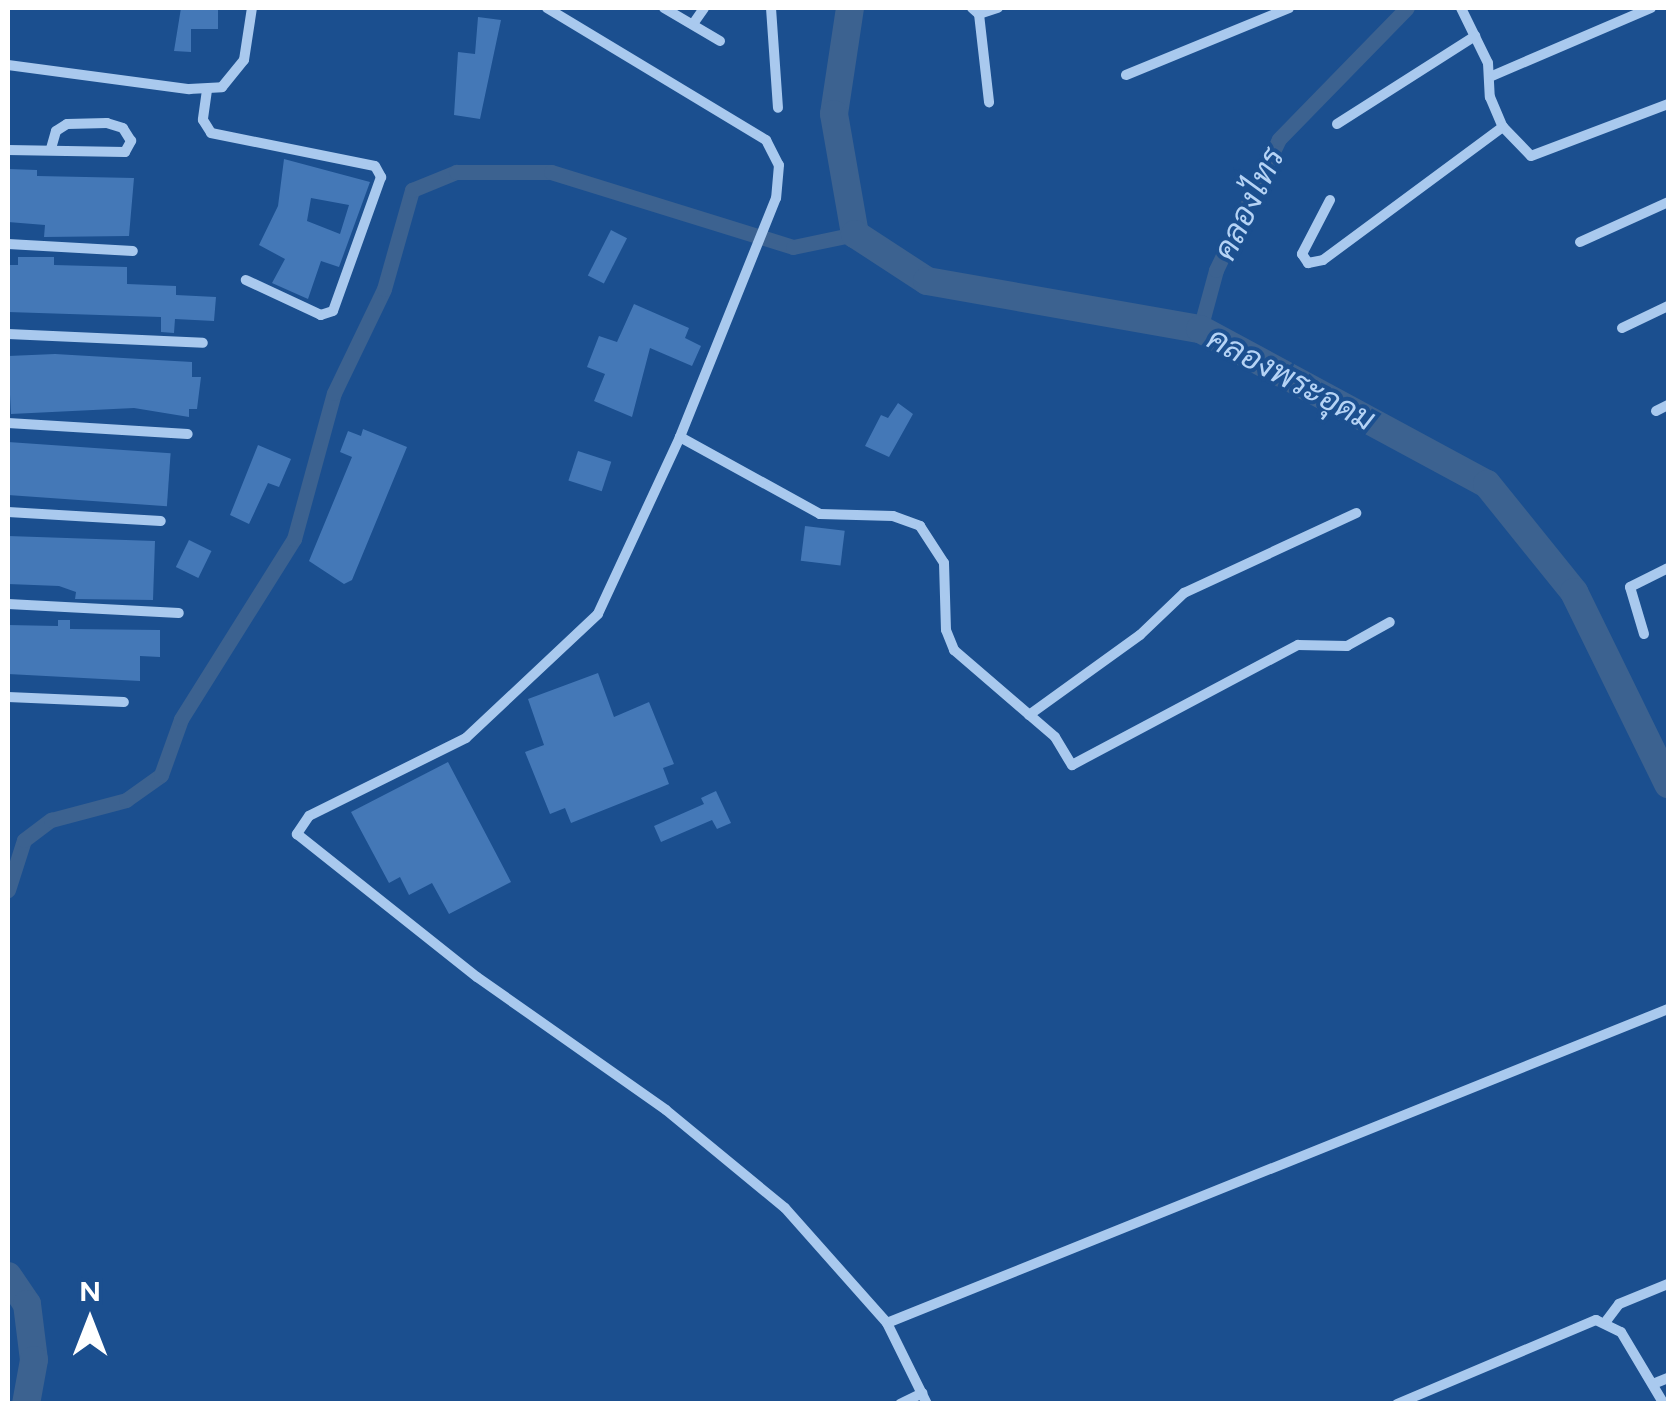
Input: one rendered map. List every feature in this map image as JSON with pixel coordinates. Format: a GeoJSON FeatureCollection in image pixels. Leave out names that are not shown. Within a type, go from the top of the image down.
{"type":"FeatureCollection","features":[{"type":"Feature","properties":{"kind":"street"},"geometry":{"type":"LineString","coordinates":[[8,65],[207,90],[222,87],[244,60],[252,8]]}},
{"type":"Feature","properties":{"kind":"street"},"geometry":{"type":"LineString","coordinates":[[548,8],[766,140],[779,165],[770,210],[680,438],[613,589],[574,642],[466,738],[309,816],[298,834],[477,977],[713,1146],[786,1208],[887,1323],[925,1398],[900,1404]]}},
{"type":"Feature","properties":{"kind":"street"},"geometry":{"type":"LineString","coordinates":[[664,8],[720,41]]}},
{"type":"Feature","properties":{"kind":"street"},"geometry":{"type":"LineString","coordinates":[[694,24],[704,8]]}},
{"type":"Feature","properties":{"kind":"street"},"geometry":{"type":"LineString","coordinates":[[771,8],[778,108]]}},
{"type":"Feature","properties":{"kind":"street"},"geometry":{"type":"LineString","coordinates":[[989,102],[976,11],[998,8]]}},
{"type":"Feature","properties":{"kind":"street"},"geometry":{"type":"LineString","coordinates":[[1126,74],[1289,8]]}},
{"type":"Feature","properties":{"kind":"street"},"geometry":{"type":"LineString","coordinates":[[1461,8],[1492,76],[1490,97],[1503,126],[1523,152],[1543,156],[1668,104]]}},
{"type":"Feature","properties":{"kind":"street"},"geometry":{"type":"LineString","coordinates":[[1492,76],[1652,8]]}},
{"type":"Feature","properties":{"kind":"street"},"geometry":{"type":"LineString","coordinates":[[1337,124],[1475,36]]}},
{"type":"Feature","properties":{"kind":"street"},"geometry":{"type":"LineString","coordinates":[[207,90],[203,120],[211,133],[375,166],[381,176],[333,311],[321,315],[246,280]]}},
{"type":"Feature","properties":{"kind":"street"},"geometry":{"type":"LineString","coordinates":[[8,150],[125,152],[131,141],[123,128],[107,123],[66,124],[56,131],[51,149]]}},
{"type":"Feature","properties":{"kind":"street"},"geometry":{"type":"LineString","coordinates":[[1330,200],[1302,254],[1308,263],[1323,260],[1503,126]]}},
{"type":"Feature","properties":{"kind":"street"},"geometry":{"type":"LineString","coordinates":[[1580,242],[1668,202]]}},
{"type":"Feature","properties":{"kind":"street"},"geometry":{"type":"LineString","coordinates":[[8,244],[133,250]]}},
{"type":"Feature","properties":{"kind":"street"},"geometry":{"type":"LineString","coordinates":[[1622,328],[1668,306]]}},
{"type":"Feature","properties":{"kind":"street"},"geometry":{"type":"LineString","coordinates":[[8,334],[203,343]]}},
{"type":"Feature","properties":{"kind":"street"},"geometry":{"type":"LineString","coordinates":[[1656,412],[1668,406]]}},
{"type":"Feature","properties":{"kind":"street"},"geometry":{"type":"LineString","coordinates":[[8,423],[188,434]]}},
{"type":"Feature","properties":{"kind":"street"},"geometry":{"type":"LineString","coordinates":[[680,438],[811,510],[892,516],[920,526],[944,563],[946,630],[954,650],[1055,737],[1072,765],[1298,645],[1346,646],[1390,622]]}},
{"type":"Feature","properties":{"kind":"street"},"geometry":{"type":"LineString","coordinates":[[8,512],[161,520]]}},
{"type":"Feature","properties":{"kind":"street"},"geometry":{"type":"LineString","coordinates":[[1029,715],[1140,634],[1184,593],[1356,513]]}},
{"type":"Feature","properties":{"kind":"street"},"geometry":{"type":"LineString","coordinates":[[1644,634],[1630,588],[1668,568]]}},
{"type":"Feature","properties":{"kind":"street"},"geometry":{"type":"LineString","coordinates":[[8,604],[179,614]]}},
{"type":"Feature","properties":{"kind":"street"},"geometry":{"type":"LineString","coordinates":[[8,696],[124,702]]}},
{"type":"Feature","properties":{"kind":"street"},"geometry":{"type":"LineString","coordinates":[[887,1323],[1668,1009]]}},
{"type":"Feature","properties":{"kind":"street"},"geometry":{"type":"LineString","coordinates":[[1397,1404],[1607,1320],[1619,1304],[1668,1284]]}},
{"type":"Feature","properties":{"kind":"street"},"geometry":{"type":"LineString","coordinates":[[1607,1320],[1664,1404]]}},
{"type":"Feature","properties":{"kind":"street"},"geometry":{"type":"LineString","coordinates":[[1653,1384],[1668,1378]]}},
{"type":"Feature","properties":{"kind":"building"},"geometry":{"type":"Polygon","coordinates":[[[181,8],[218,8],[218,29],[191,29],[191,52],[174,51],[181,8]]]}},
{"type":"Feature","properties":{"kind":"building"},"geometry":{"type":"Polygon","coordinates":[[[478,17],[501,20],[480,119],[454,115],[458,52],[475,54],[478,17]]]}},
{"type":"Feature","properties":{"kind":"building"},"geometry":{"type":"Polygon","coordinates":[[[284,159],[370,182],[339,267],[321,261],[308,299],[272,283],[285,259],[259,245],[278,206],[284,159]],[[311,198],[307,221],[340,234],[349,205],[311,198]]]}},
{"type":"Feature","properties":{"kind":"building"},"geometry":{"type":"Polygon","coordinates":[[[8,169],[37,170],[37,176],[134,178],[129,236],[44,237],[45,225],[8,222],[8,169]]]}},
{"type":"Feature","properties":{"kind":"building"},"geometry":{"type":"Polygon","coordinates":[[[611,230],[627,238],[604,284],[588,275],[611,230]]]}},
{"type":"Feature","properties":{"kind":"building"},"geometry":{"type":"Polygon","coordinates":[[[18,257],[54,257],[54,265],[127,267],[127,284],[176,286],[176,295],[216,297],[214,321],[175,319],[174,333],[161,332],[161,317],[8,312],[8,265],[18,265],[18,257]]]}},
{"type":"Feature","properties":{"kind":"building"},"geometry":{"type":"Polygon","coordinates":[[[634,304],[689,328],[685,338],[701,346],[692,366],[650,348],[632,417],[594,401],[605,374],[587,367],[599,336],[617,342],[634,304]]]}},
{"type":"Feature","properties":{"kind":"building"},"geometry":{"type":"Polygon","coordinates":[[[55,354],[192,362],[192,377],[201,377],[197,409],[189,409],[189,417],[134,408],[11,414],[8,356],[55,354]]]}},
{"type":"Feature","properties":{"kind":"building"},"geometry":{"type":"Polygon","coordinates":[[[898,403],[913,414],[889,457],[865,446],[881,415],[888,418],[898,403]]]}},
{"type":"Feature","properties":{"kind":"building"},"geometry":{"type":"Polygon","coordinates":[[[363,429],[407,447],[352,580],[344,584],[309,561],[352,457],[340,452],[348,431],[361,436],[363,429]]]}},
{"type":"Feature","properties":{"kind":"building"},"geometry":{"type":"Polygon","coordinates":[[[8,442],[171,453],[167,506],[8,495],[8,442]]]}},
{"type":"Feature","properties":{"kind":"building"},"geometry":{"type":"Polygon","coordinates":[[[258,445],[291,459],[279,487],[268,483],[249,524],[230,515],[258,445]]]}},
{"type":"Feature","properties":{"kind":"building"},"geometry":{"type":"Polygon","coordinates":[[[578,451],[611,462],[602,491],[568,480],[578,451]]]}},
{"type":"Feature","properties":{"kind":"building"},"geometry":{"type":"Polygon","coordinates":[[[805,526],[845,531],[840,566],[801,561],[805,526]]]}},
{"type":"Feature","properties":{"kind":"building"},"geometry":{"type":"Polygon","coordinates":[[[8,536],[155,541],[153,600],[75,599],[76,592],[59,586],[8,584],[8,536]]]}},
{"type":"Feature","properties":{"kind":"building"},"geometry":{"type":"Polygon","coordinates":[[[189,540],[211,551],[198,578],[176,567],[189,540]]]}},
{"type":"Feature","properties":{"kind":"building"},"geometry":{"type":"Polygon","coordinates":[[[58,620],[70,620],[70,629],[160,630],[160,657],[140,656],[140,681],[8,674],[8,625],[58,626],[58,620]]]}},
{"type":"Feature","properties":{"kind":"building"},"geometry":{"type":"Polygon","coordinates":[[[598,673],[614,717],[649,702],[674,764],[663,768],[669,784],[571,823],[565,808],[550,814],[525,752],[544,745],[528,699],[598,673]]]}},
{"type":"Feature","properties":{"kind":"building"},"geometry":{"type":"Polygon","coordinates":[[[448,762],[511,882],[449,914],[432,883],[409,895],[400,877],[389,883],[351,812],[448,762]]]}},
{"type":"Feature","properties":{"kind":"building"},"geometry":{"type":"Polygon","coordinates":[[[716,791],[731,823],[717,829],[712,820],[661,842],[654,826],[704,804],[701,798],[716,791]]]}},
{"type":"Feature","properties":{"kind":"waterway","name":"คลองพระอุดม"},"geometry":{"type":"LineString","coordinates":[[850,8],[834,114],[855,234],[927,281],[1200,329],[1487,484],[1574,592],[1668,784]]}},
{"type":"Feature","properties":{"kind":"waterway","name":"คลองไทร"},"geometry":{"type":"LineString","coordinates":[[1200,329],[1216,270],[1279,139],[1407,8]]}},
{"type":"Feature","properties":{"kind":"waterway"},"geometry":{"type":"LineString","coordinates":[[8,890],[24,840],[51,820],[126,800],[161,775],[181,719],[294,539],[334,393],[384,289],[412,190],[456,172],[551,172],[793,247],[855,234]]}},
{"type":"Feature","properties":{"kind":"waterway"},"geometry":{"type":"LineString","coordinates":[[8,1276],[27,1304],[34,1360],[26,1404]]}}]}
